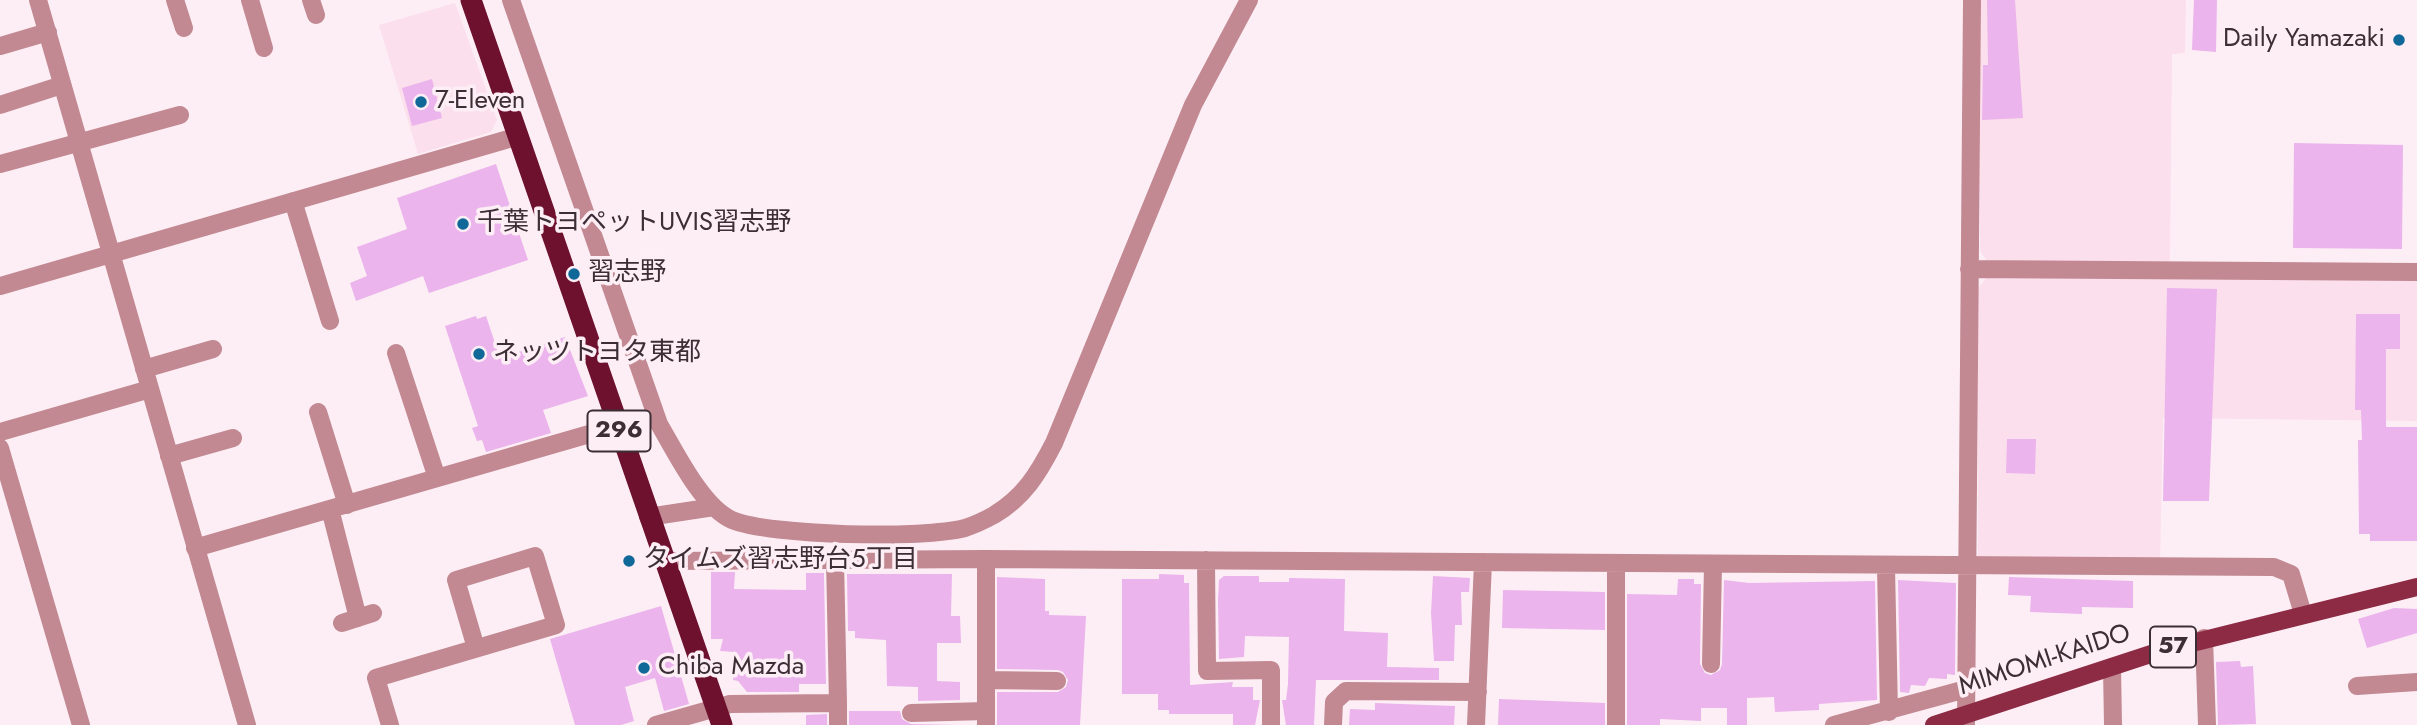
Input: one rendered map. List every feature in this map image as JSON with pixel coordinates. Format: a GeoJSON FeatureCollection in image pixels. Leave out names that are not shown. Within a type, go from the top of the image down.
{"type":"FeatureCollection","features":[{"type":"Feature","properties":{"kind":"highway","name":"296"},"geometry":{"type":"LineString","coordinates":[[471,0],[719,716]]}},
{"type":"Feature","properties":{"kind":"main road","name":"MIMOMI-KAIDO"},"geometry":{"type":"LineString","coordinates":[[1934,725],[1966,720],[2112,667],[2204,638],[2417,587]]}},
{"type":"Feature","properties":{"kind":"street"},"geometry":{"type":"LineString","coordinates":[[38,0],[247,725]]}},
{"type":"Feature","properties":{"kind":"street"},"geometry":{"type":"LineString","coordinates":[[176,0],[184,28]]}},
{"type":"Feature","properties":{"kind":"street"},"geometry":{"type":"LineString","coordinates":[[250,0],[264,48]]}},
{"type":"Feature","properties":{"kind":"street"},"geometry":{"type":"LineString","coordinates":[[511,0],[659,424],[687,471],[713,507],[731,519],[763,528],[816,533],[943,532],[966,528],[992,516],[1032,483],[1054,443],[1193,105],[1249,0]]}},
{"type":"Feature","properties":{"kind":"street"},"geometry":{"type":"LineString","coordinates":[[1966,720],[1972,0]]}},
{"type":"Feature","properties":{"kind":"street"},"geometry":{"type":"LineString","coordinates":[[0,46],[48,32]]}},
{"type":"Feature","properties":{"kind":"street"},"geometry":{"type":"LineString","coordinates":[[0,105],[62,85]]}},
{"type":"Feature","properties":{"kind":"street"},"geometry":{"type":"LineString","coordinates":[[0,164],[180,115]]}},
{"type":"Feature","properties":{"kind":"street"},"geometry":{"type":"LineString","coordinates":[[0,286],[519,136]]}},
{"type":"Feature","properties":{"kind":"street"},"geometry":{"type":"LineString","coordinates":[[293,201],[330,321]]}},
{"type":"Feature","properties":{"kind":"street"},"geometry":{"type":"LineString","coordinates":[[1969,269],[2417,272]]}},
{"type":"Feature","properties":{"kind":"street"},"geometry":{"type":"LineString","coordinates":[[144,369],[213,349]]}},
{"type":"Feature","properties":{"kind":"street"},"geometry":{"type":"LineString","coordinates":[[396,353],[437,478]]}},
{"type":"Feature","properties":{"kind":"street"},"geometry":{"type":"LineString","coordinates":[[0,432],[150,389]]}},
{"type":"Feature","properties":{"kind":"street"},"geometry":{"type":"LineString","coordinates":[[318,412],[358,618]]}},
{"type":"Feature","properties":{"kind":"street"},"geometry":{"type":"LineString","coordinates":[[195,548],[617,426]]}},
{"type":"Feature","properties":{"kind":"street"},"geometry":{"type":"LineString","coordinates":[[169,456],[233,438]]}},
{"type":"Feature","properties":{"kind":"street"},"geometry":{"type":"LineString","coordinates":[[0,448],[81,725]]}},
{"type":"Feature","properties":{"kind":"street"},"geometry":{"type":"LineString","coordinates":[[648,517],[713,507]]}},
{"type":"Feature","properties":{"kind":"street"},"geometry":{"type":"LineString","coordinates":[[390,725],[376,678],[556,625],[535,556],[456,580],[476,648]]}},
{"type":"Feature","properties":{"kind":"street"},"geometry":{"type":"LineString","coordinates":[[664,561],[986,559],[2274,567],[2291,574],[2303,614]]}},
{"type":"Feature","properties":{"kind":"street"},"geometry":{"type":"LineString","coordinates":[[911,713],[986,718],[986,559]]}},
{"type":"Feature","properties":{"kind":"street"},"geometry":{"type":"LineString","coordinates":[[835,560],[838,725]]}},
{"type":"Feature","properties":{"kind":"street"},"geometry":{"type":"LineString","coordinates":[[1206,560],[1207,671],[1271,670],[1271,725]]}},
{"type":"Feature","properties":{"kind":"street"},"geometry":{"type":"LineString","coordinates":[[1476,725],[1483,562]]}},
{"type":"Feature","properties":{"kind":"street"},"geometry":{"type":"LineString","coordinates":[[1616,564],[1616,725]]}},
{"type":"Feature","properties":{"kind":"street"},"geometry":{"type":"LineString","coordinates":[[1711,664],[1713,565]]}},
{"type":"Feature","properties":{"kind":"street"},"geometry":{"type":"LineString","coordinates":[[1886,566],[1889,712]]}},
{"type":"Feature","properties":{"kind":"street"},"geometry":{"type":"LineString","coordinates":[[2204,638],[2207,725]]}},
{"type":"Feature","properties":{"kind":"street"},"geometry":{"type":"LineString","coordinates":[[2112,667],[2113,725]]}},
{"type":"Feature","properties":{"kind":"street"},"geometry":{"type":"LineString","coordinates":[[986,680],[1057,681]]}},
{"type":"Feature","properties":{"kind":"street"},"geometry":{"type":"LineString","coordinates":[[2357,686],[2417,682]]}},
{"type":"Feature","properties":{"kind":"street"},"geometry":{"type":"LineString","coordinates":[[1834,725],[1966,689]]}},
{"type":"Feature","properties":{"kind":"street"},"geometry":{"type":"LineString","coordinates":[[1333,725],[1334,702],[1346,691],[1478,692]]}},
{"type":"Feature","properties":{"kind":"street"},"geometry":{"type":"LineString","coordinates":[[656,725],[719,716],[730,704],[838,703]]}},
{"type":"Feature","properties":{"kind":"shaded area"},"geometry":{"type":"Polygon","coordinates":[[[1979,0],[2186,0],[2185,53],[2172,54],[2170,261],[1987,261],[1980,251],[1979,0]]]}},
{"type":"Feature","properties":{"kind":"shaded area"},"geometry":{"type":"Polygon","coordinates":[[[455,3],[497,120],[491,132],[418,154],[379,25],[455,3]]]}},
{"type":"Feature","properties":{"kind":"shaded area"},"geometry":{"type":"Polygon","coordinates":[[[1988,276],[2417,278],[2417,421],[2163,418],[2160,564],[1978,560],[1978,288],[1988,276]]]}},
{"type":"Feature","properties":{"kind":"building"},"geometry":{"type":"Polygon","coordinates":[[[1987,0],[2015,0],[2023,118],[1982,120],[1983,65],[1988,65],[1987,0]]]}},
{"type":"Feature","properties":{"kind":"building"},"geometry":{"type":"Polygon","coordinates":[[[2194,0],[2217,0],[2216,52],[2192,50],[2194,0]]]}},
{"type":"Feature","properties":{"kind":"building"},"geometry":{"type":"Polygon","coordinates":[[[432,79],[442,118],[412,126],[402,88],[432,79]]]}},
{"type":"Feature","properties":{"kind":"building"},"geometry":{"type":"Polygon","coordinates":[[[2294,143],[2403,145],[2402,249],[2293,248],[2294,143]]]}},
{"type":"Feature","properties":{"kind":"building"},"geometry":{"type":"Polygon","coordinates":[[[496,164],[528,260],[429,293],[423,276],[356,301],[350,283],[367,276],[357,247],[407,229],[397,198],[496,164]]]}},
{"type":"Feature","properties":{"kind":"building"},"geometry":{"type":"Polygon","coordinates":[[[2167,288],[2217,289],[2209,501],[2163,501],[2167,288]]]}},
{"type":"Feature","properties":{"kind":"building"},"geometry":{"type":"Polygon","coordinates":[[[2356,314],[2400,314],[2400,349],[2386,349],[2386,427],[2417,427],[2417,541],[2370,541],[2370,534],[2359,534],[2358,440],[2362,440],[2361,410],[2355,410],[2356,314]]]}},
{"type":"Feature","properties":{"kind":"building"},"geometry":{"type":"Polygon","coordinates":[[[476,316],[477,319],[486,316],[500,358],[565,337],[588,396],[543,410],[551,433],[486,452],[482,440],[477,441],[472,428],[478,426],[445,326],[476,316]]]}},
{"type":"Feature","properties":{"kind":"building"},"geometry":{"type":"Polygon","coordinates":[[[2007,439],[2036,439],[2035,474],[2006,473],[2007,439]]]}},
{"type":"Feature","properties":{"kind":"building"},"geometry":{"type":"Polygon","coordinates":[[[711,572],[735,572],[734,589],[806,590],[806,573],[824,573],[826,684],[799,684],[799,692],[747,692],[738,681],[733,680],[734,652],[720,651],[723,639],[711,639],[711,572]]]}},
{"type":"Feature","properties":{"kind":"building"},"geometry":{"type":"Polygon","coordinates":[[[847,574],[952,574],[951,616],[960,616],[961,643],[937,643],[937,681],[960,682],[960,700],[918,701],[918,687],[887,686],[886,640],[855,638],[855,631],[848,631],[847,574]]]}},
{"type":"Feature","properties":{"kind":"building"},"geometry":{"type":"Polygon","coordinates":[[[1159,574],[1184,575],[1184,583],[1189,583],[1190,685],[1233,682],[1232,687],[1253,687],[1253,700],[1260,700],[1255,725],[1233,725],[1233,714],[1169,714],[1169,710],[1158,710],[1158,694],[1122,694],[1122,579],[1159,579],[1159,574]]]}},
{"type":"Feature","properties":{"kind":"building"},"geometry":{"type":"Polygon","coordinates":[[[1224,576],[1259,576],[1259,582],[1289,582],[1289,578],[1345,579],[1344,631],[1388,633],[1387,667],[1439,668],[1439,680],[1316,680],[1314,725],[1286,725],[1282,700],[1286,700],[1288,684],[1289,637],[1245,636],[1244,657],[1219,659],[1219,580],[1224,576]]]}},
{"type":"Feature","properties":{"kind":"building"},"geometry":{"type":"Polygon","coordinates":[[[1433,576],[1470,578],[1469,592],[1461,592],[1462,625],[1455,625],[1454,661],[1434,661],[1431,613],[1433,576]]]}},
{"type":"Feature","properties":{"kind":"building"},"geometry":{"type":"Polygon","coordinates":[[[997,577],[1045,579],[1045,611],[1049,611],[1049,615],[1086,616],[1080,725],[997,725],[997,692],[1058,692],[1066,687],[1068,680],[1063,672],[1058,670],[997,669],[997,577]]]}},
{"type":"Feature","properties":{"kind":"building"},"geometry":{"type":"Polygon","coordinates":[[[2009,577],[2133,581],[2133,608],[2082,607],[2082,614],[2030,612],[2031,596],[2008,595],[2009,577]]]}},
{"type":"Feature","properties":{"kind":"building"},"geometry":{"type":"Polygon","coordinates":[[[1678,579],[1694,579],[1694,584],[1701,584],[1700,664],[1705,673],[1711,675],[1720,670],[1722,664],[1724,580],[1749,583],[1875,581],[1877,700],[1819,704],[1819,710],[1775,712],[1774,697],[1747,698],[1747,725],[1727,725],[1727,708],[1701,708],[1701,721],[1660,719],[1660,725],[1627,725],[1627,594],[1677,595],[1678,579]]]}},
{"type":"Feature","properties":{"kind":"building"},"geometry":{"type":"Polygon","coordinates":[[[1898,580],[1956,583],[1955,675],[1947,674],[1947,679],[1929,678],[1925,686],[1911,685],[1909,693],[1900,692],[1898,580]]]}},
{"type":"Feature","properties":{"kind":"building"},"geometry":{"type":"Polygon","coordinates":[[[1503,590],[1605,592],[1605,630],[1502,628],[1503,590]]]}},
{"type":"Feature","properties":{"kind":"building"},"geometry":{"type":"Polygon","coordinates":[[[661,606],[689,704],[664,711],[655,678],[625,687],[634,721],[621,725],[575,725],[550,639],[661,606]]]}},
{"type":"Feature","properties":{"kind":"building"},"geometry":{"type":"Polygon","coordinates":[[[2394,608],[2417,609],[2417,633],[2367,648],[2358,619],[2394,608]]]}},
{"type":"Feature","properties":{"kind":"building"},"geometry":{"type":"Polygon","coordinates":[[[2240,661],[2241,667],[2253,666],[2256,724],[2218,725],[2216,662],[2240,661]]]}},
{"type":"Feature","properties":{"kind":"building"},"geometry":{"type":"Polygon","coordinates":[[[1499,699],[1605,703],[1605,725],[1498,725],[1499,699]]]}},
{"type":"Feature","properties":{"kind":"building"},"geometry":{"type":"Polygon","coordinates":[[[1375,703],[1455,706],[1454,725],[1349,725],[1350,709],[1375,710],[1375,703]]]}},
{"type":"Feature","properties":{"kind":"building"},"geometry":{"type":"Polygon","coordinates":[[[849,711],[900,711],[902,719],[911,724],[959,725],[849,725],[849,711]]]}},
{"type":"Feature","properties":{"kind":"building"},"geometry":{"type":"Polygon","coordinates":[[[827,714],[827,725],[806,725],[806,715],[827,714]]]}},
{"type":"Feature","properties":{"kind":"place","name":"Daily Yamazaki"},"geometry":{"type":"Point","coordinates":[2399,40]}},
{"type":"Feature","properties":{"kind":"place","name":"7-Eleven"},"geometry":{"type":"Point","coordinates":[421,102]}},
{"type":"Feature","properties":{"kind":"place","name":"千葉トヨペットUVIS習志野"},"geometry":{"type":"Point","coordinates":[463,224]}},
{"type":"Feature","properties":{"kind":"place","name":"習志野"},"geometry":{"type":"Point","coordinates":[574,274]}},
{"type":"Feature","properties":{"kind":"place","name":"ネッツトヨタ東都"},"geometry":{"type":"Point","coordinates":[479,354]}},
{"type":"Feature","properties":{"kind":"place","name":"タイムズ習志野台5丁目"},"geometry":{"type":"Point","coordinates":[629,561]}},
{"type":"Feature","properties":{"kind":"place","name":"Chiba Mazda"},"geometry":{"type":"Point","coordinates":[644,668]}}]}
